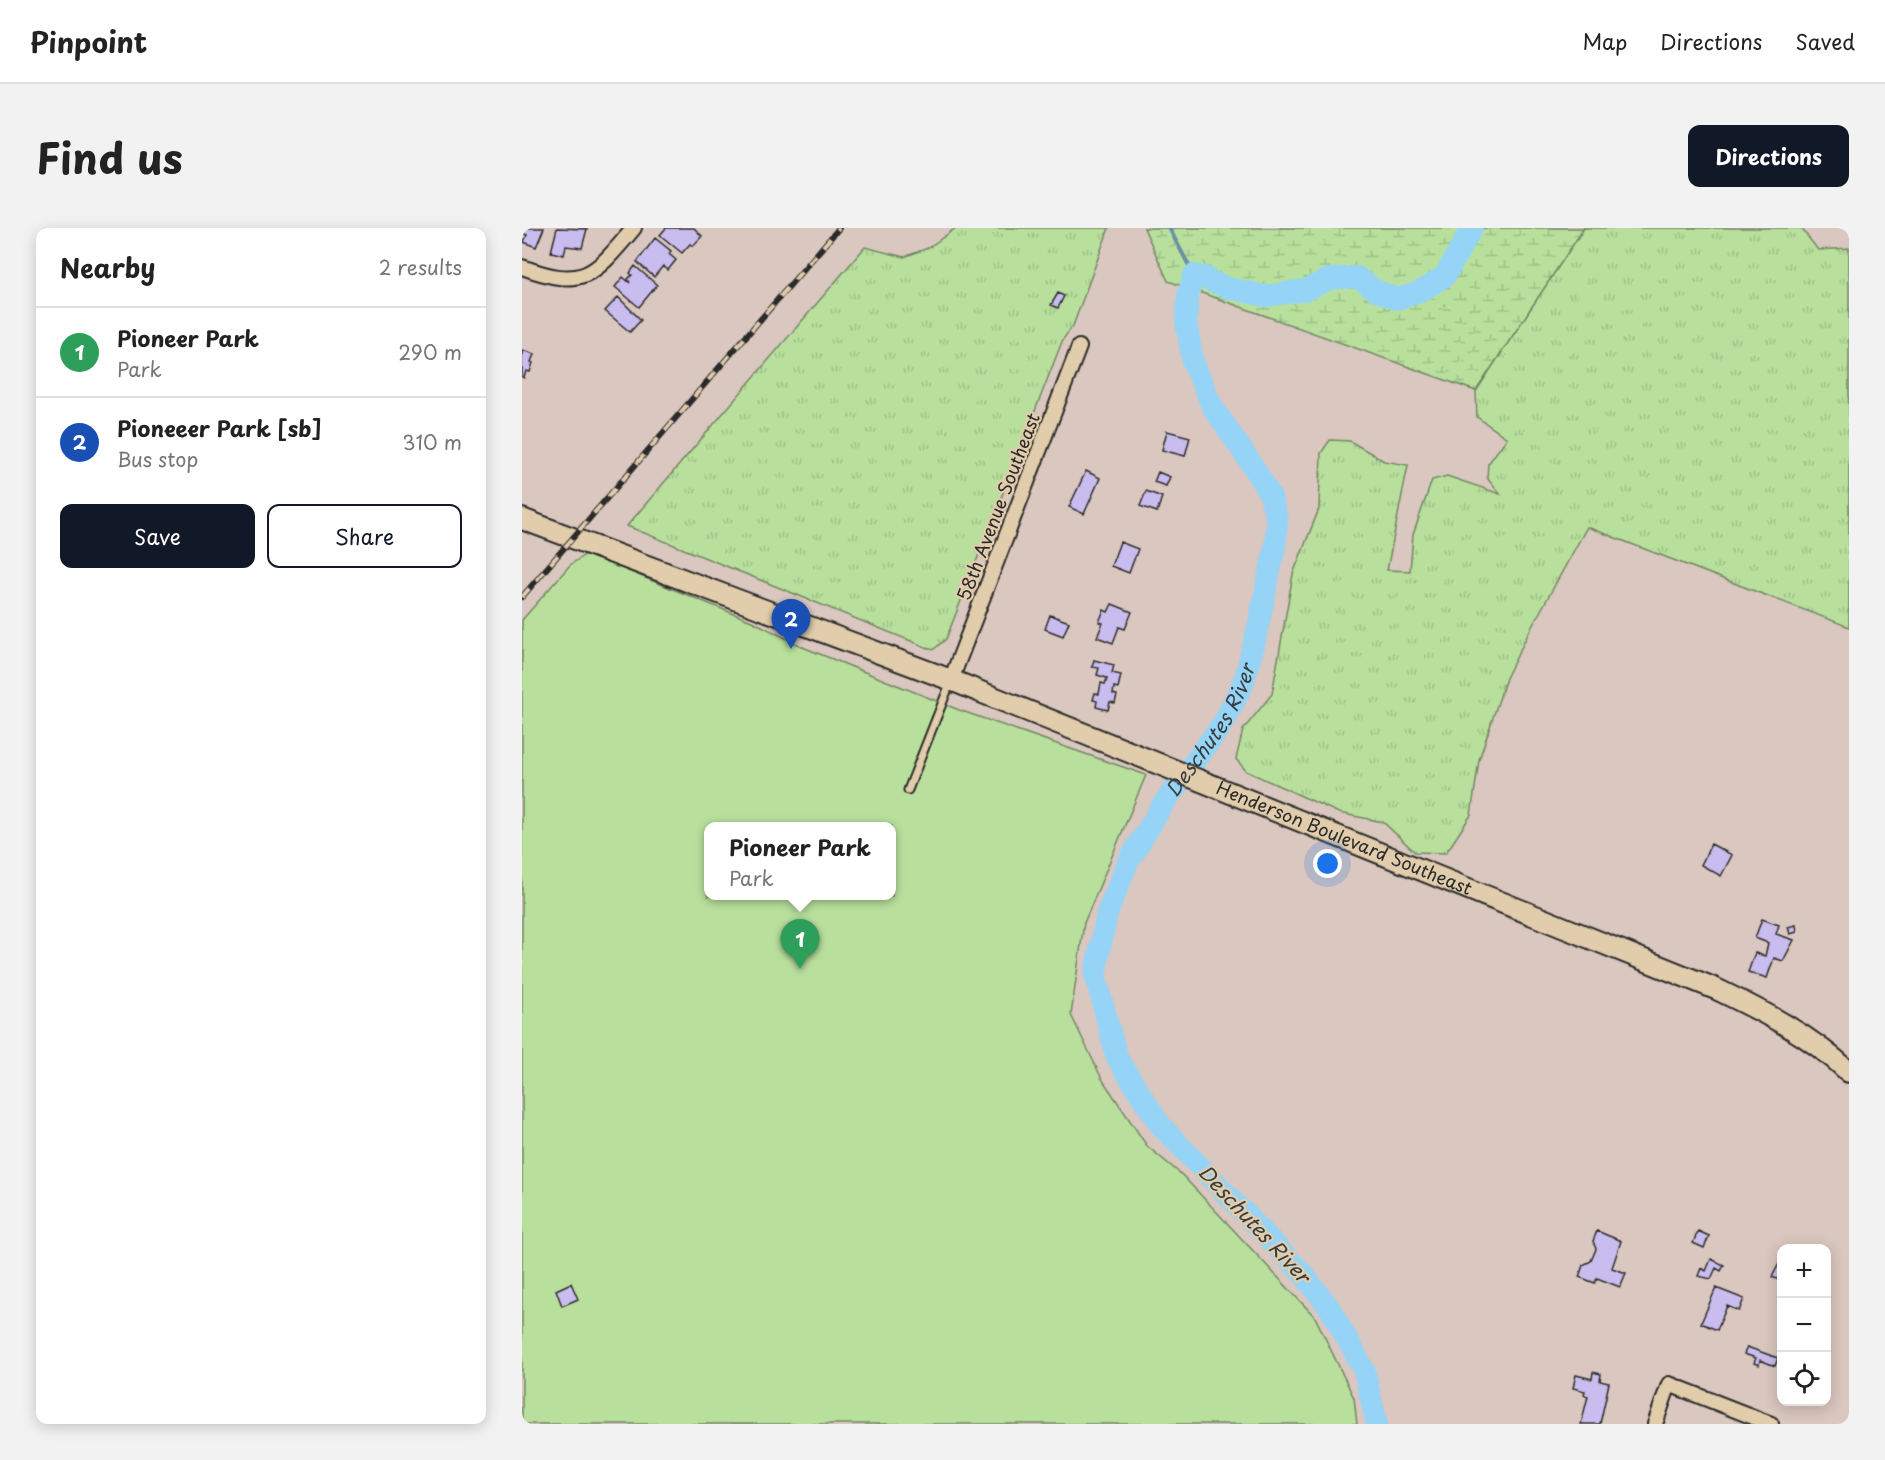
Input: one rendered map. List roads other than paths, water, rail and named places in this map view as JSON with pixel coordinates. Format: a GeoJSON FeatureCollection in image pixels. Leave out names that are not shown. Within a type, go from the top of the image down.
{"type":"FeatureCollection","features":[{"type":"Feature","properties":{"kind":"street"},"geometry":{"type":"LineString","coordinates":[[522,267],[558,278],[582,276],[603,264],[634,228]]}},
{"type":"Feature","properties":{"kind":"street","name":"58th Avenue Southeast"},"geometry":{"type":"LineString","coordinates":[[951,680],[1079,347]]}},
{"type":"Feature","properties":{"kind":"street","name":"Henderson Boulevard Southeast"},"geometry":{"type":"LineString","coordinates":[[522,519],[951,680],[1716,989],[1772,1016],[1797,1031],[1849,1072]]}},
{"type":"Feature","properties":{"kind":"street"},"geometry":{"type":"LineString","coordinates":[[1655,1424],[1669,1384],[1771,1424]]}},
{"type":"Feature","properties":{"kind":"lane"},"geometry":{"type":"LineString","coordinates":[[908,790],[951,680]]}},
{"type":"Feature","properties":{"kind":"waterway"},"geometry":{"type":"LineString","coordinates":[[1169,228],[1194,275]]}},
{"type":"Feature","properties":{"kind":"waterway","name":"Deschutes River"},"geometry":{"type":"LineString","coordinates":[[1377,1424],[1364,1370],[1331,1310],[1304,1275],[1161,1126],[1117,1058],[1095,974],[1107,913],[1128,862],[1162,806],[1224,722],[1243,684],[1275,547],[1277,520],[1270,495],[1212,406],[1193,362],[1186,322],[1188,295],[1194,275],[1205,277],[1229,288],[1265,296],[1306,290],[1329,279],[1357,277],[1377,291],[1397,299],[1420,292],[1445,276],[1472,228]]}},
{"type":"Feature","properties":{"kind":"railway"},"geometry":{"type":"LineString","coordinates":[[522,597],[839,228]]}},
{"type":"Feature","properties":{"kind":"place","name":"Pioneeer Park [sb]"},"geometry":{"type":"Point","coordinates":[791,649]}},
{"type":"Feature","properties":{"kind":"place","name":"Pioneer Park"},"geometry":{"type":"Point","coordinates":[800,969]}}]}
